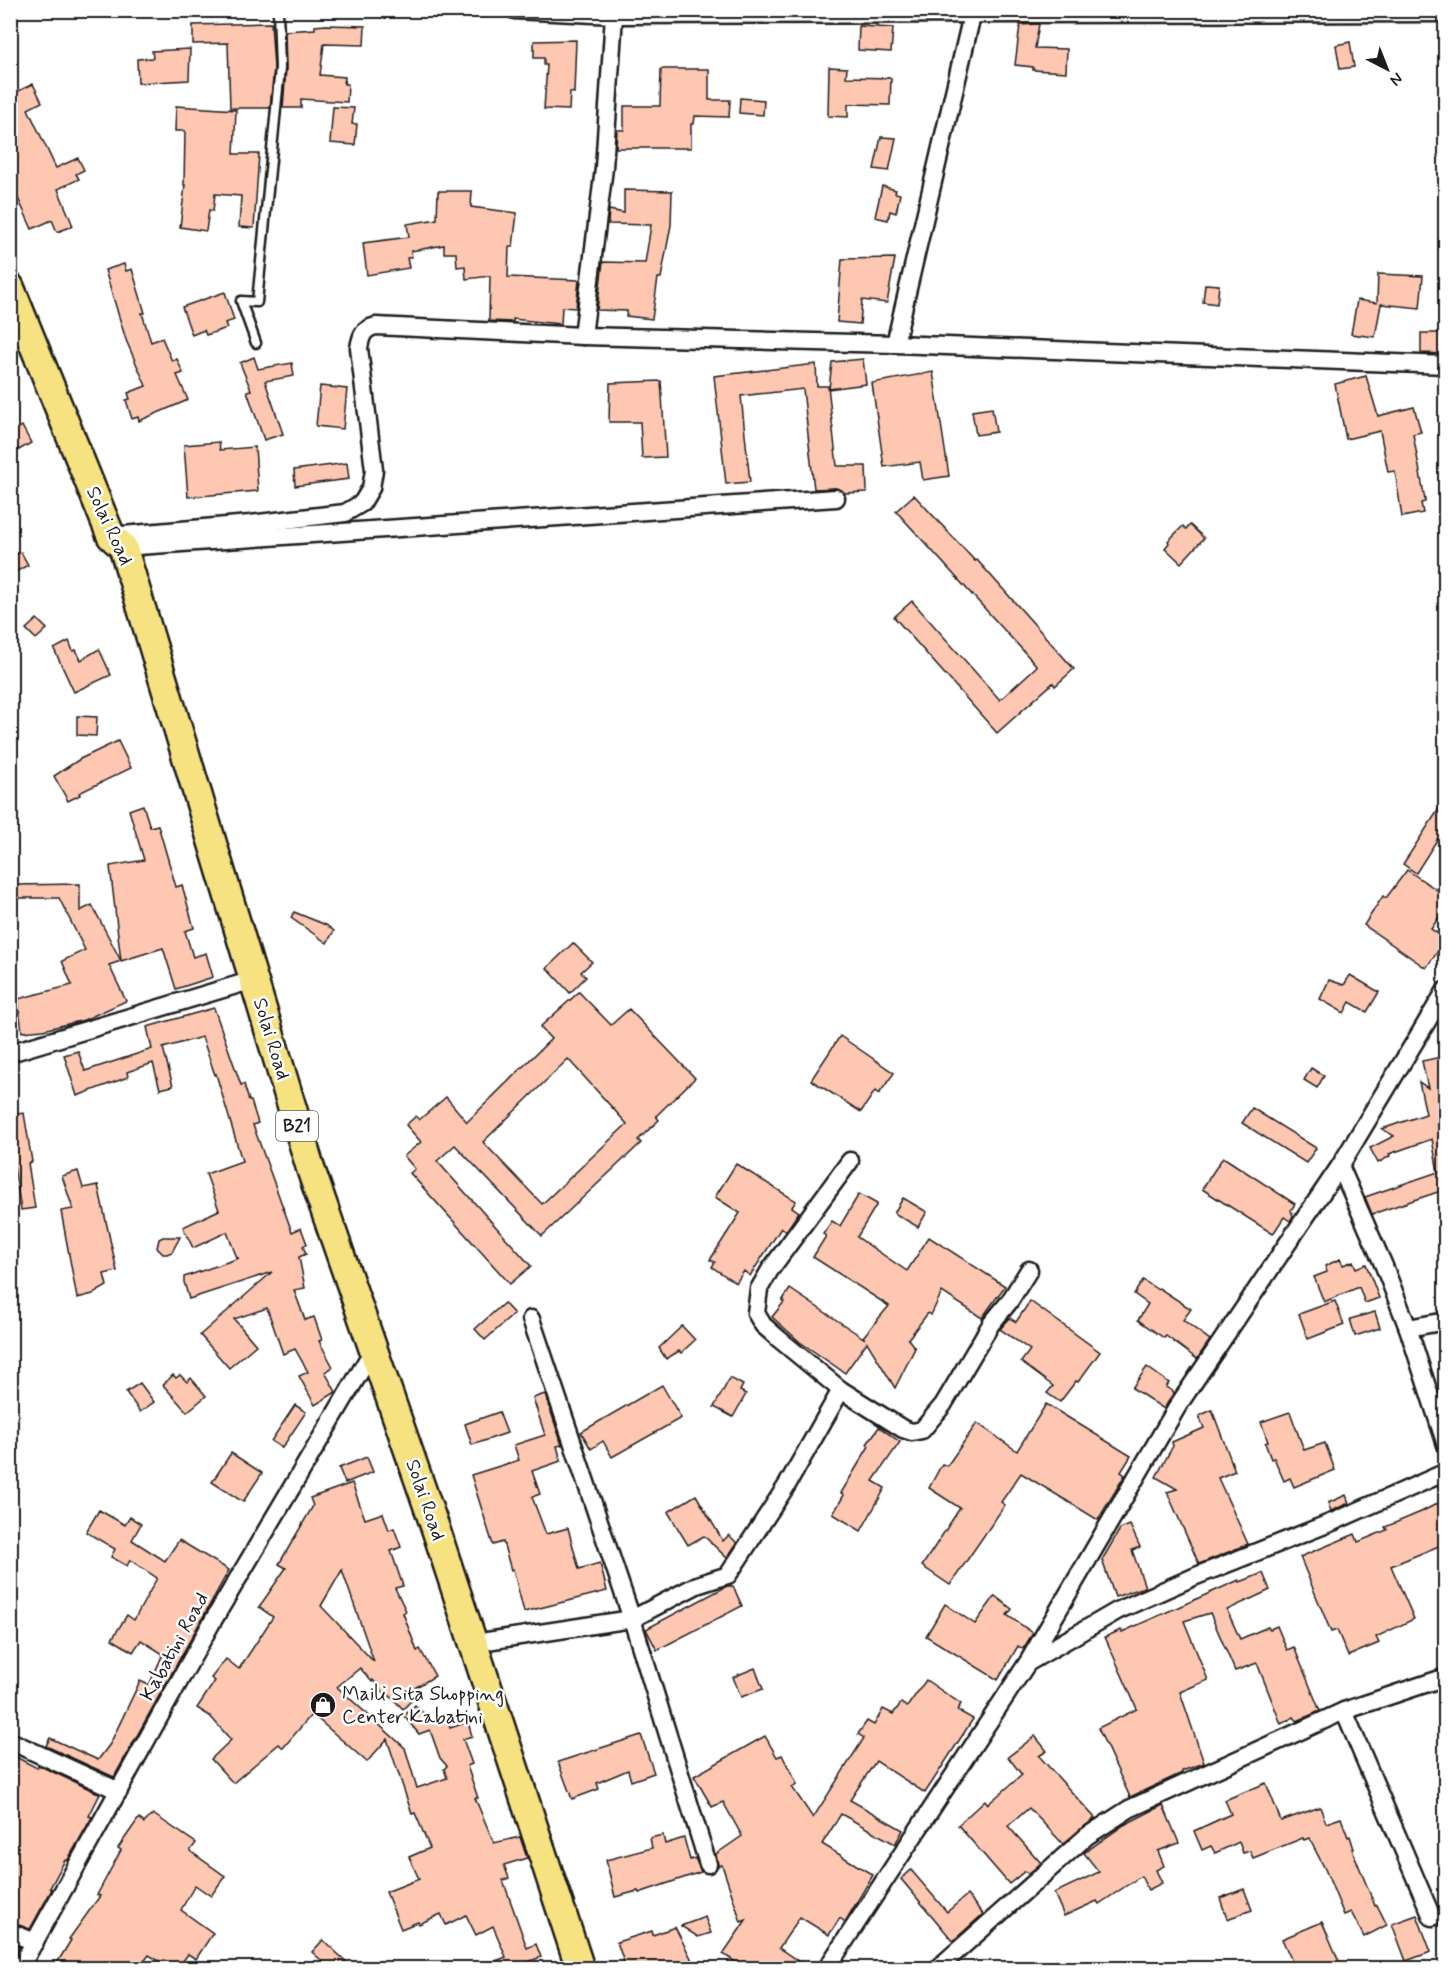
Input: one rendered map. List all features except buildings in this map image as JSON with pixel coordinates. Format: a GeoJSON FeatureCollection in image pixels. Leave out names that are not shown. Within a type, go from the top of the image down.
{"type":"FeatureCollection","features":[{"type":"Feature","properties":{"kind":"highway","name":"Solai Road"},"geometry":{"type":"LineString","coordinates":[[10,287],[117,542],[311,1170],[474,1643],[580,1968]]}},
{"type":"Feature","properties":{"kind":"street"},"geometry":{"type":"LineString","coordinates":[[514,10],[615,15],[1446,13]]}},
{"type":"Feature","properties":{"kind":"street"},"geometry":{"type":"LineString","coordinates":[[584,336],[604,168],[615,15]]}},
{"type":"Feature","properties":{"kind":"street"},"geometry":{"type":"LineString","coordinates":[[895,344],[972,15]]}},
{"type":"Feature","properties":{"kind":"street"},"geometry":{"type":"LineString","coordinates":[[117,542],[345,513],[362,503],[371,488],[374,470],[359,348],[362,335],[368,328],[376,326],[584,336],[895,344],[1446,364]]}},
{"type":"Feature","properties":{"kind":"street"},"geometry":{"type":"LineString","coordinates":[[117,542],[836,498]]}},
{"type":"Feature","properties":{"kind":"street"},"geometry":{"type":"LineString","coordinates":[[10,1053],[253,980]]}},
{"type":"Feature","properties":{"kind":"street"},"geometry":{"type":"LineString","coordinates":[[828,1968],[1028,1662],[1179,1404],[1340,1166],[1446,990]]}},
{"type":"Feature","properties":{"kind":"street"},"geometry":{"type":"LineString","coordinates":[[850,1161],[779,1257],[759,1289],[756,1313],[763,1325],[841,1390],[903,1429],[912,1432],[922,1430],[943,1405],[992,1324],[1029,1270]]}},
{"type":"Feature","properties":{"kind":"street"},"geometry":{"type":"LineString","coordinates":[[1340,1166],[1384,1266],[1408,1328],[1446,1445]]}},
{"type":"Feature","properties":{"kind":"street"},"geometry":{"type":"LineString","coordinates":[[531,1319],[632,1618],[708,1864]]}},
{"type":"Feature","properties":{"kind":"street"},"geometry":{"type":"LineString","coordinates":[[1408,1328],[1446,1321]]}},
{"type":"Feature","properties":{"kind":"street","name":"Kabatini Road"},"geometry":{"type":"LineString","coordinates":[[20,1968],[211,1624],[373,1350]]}},
{"type":"Feature","properties":{"kind":"street"},"geometry":{"type":"LineString","coordinates":[[474,1643],[632,1618],[697,1585],[728,1575],[787,1485],[841,1390]]}},
{"type":"Feature","properties":{"kind":"street"},"geometry":{"type":"LineString","coordinates":[[1028,1662],[1117,1611],[1196,1576],[1335,1521],[1446,1472]]}},
{"type":"Feature","properties":{"kind":"street"},"geometry":{"type":"LineString","coordinates":[[938,1968],[1087,1836],[1138,1805],[1344,1711],[1446,1677]]}},
{"type":"Feature","properties":{"kind":"street"},"geometry":{"type":"LineString","coordinates":[[1344,1711],[1432,1917]]}},
{"type":"Feature","properties":{"kind":"street"},"geometry":{"type":"LineString","coordinates":[[10,1741],[120,1791]]}},
{"type":"Feature","properties":{"kind":"street"},"geometry":{"type":"LineString","coordinates":[[10,1932],[35,1942]]}},
{"type":"Feature","properties":{"kind":"lane"},"geometry":{"type":"LineString","coordinates":[[256,343],[241,301],[257,302],[280,68],[278,10]]}},
{"type":"Feature","properties":{"kind":"place","name":"Maili Sita Shopping Center Kabatini"},"geometry":{"type":"Point","coordinates":[323,1705]}}]}
